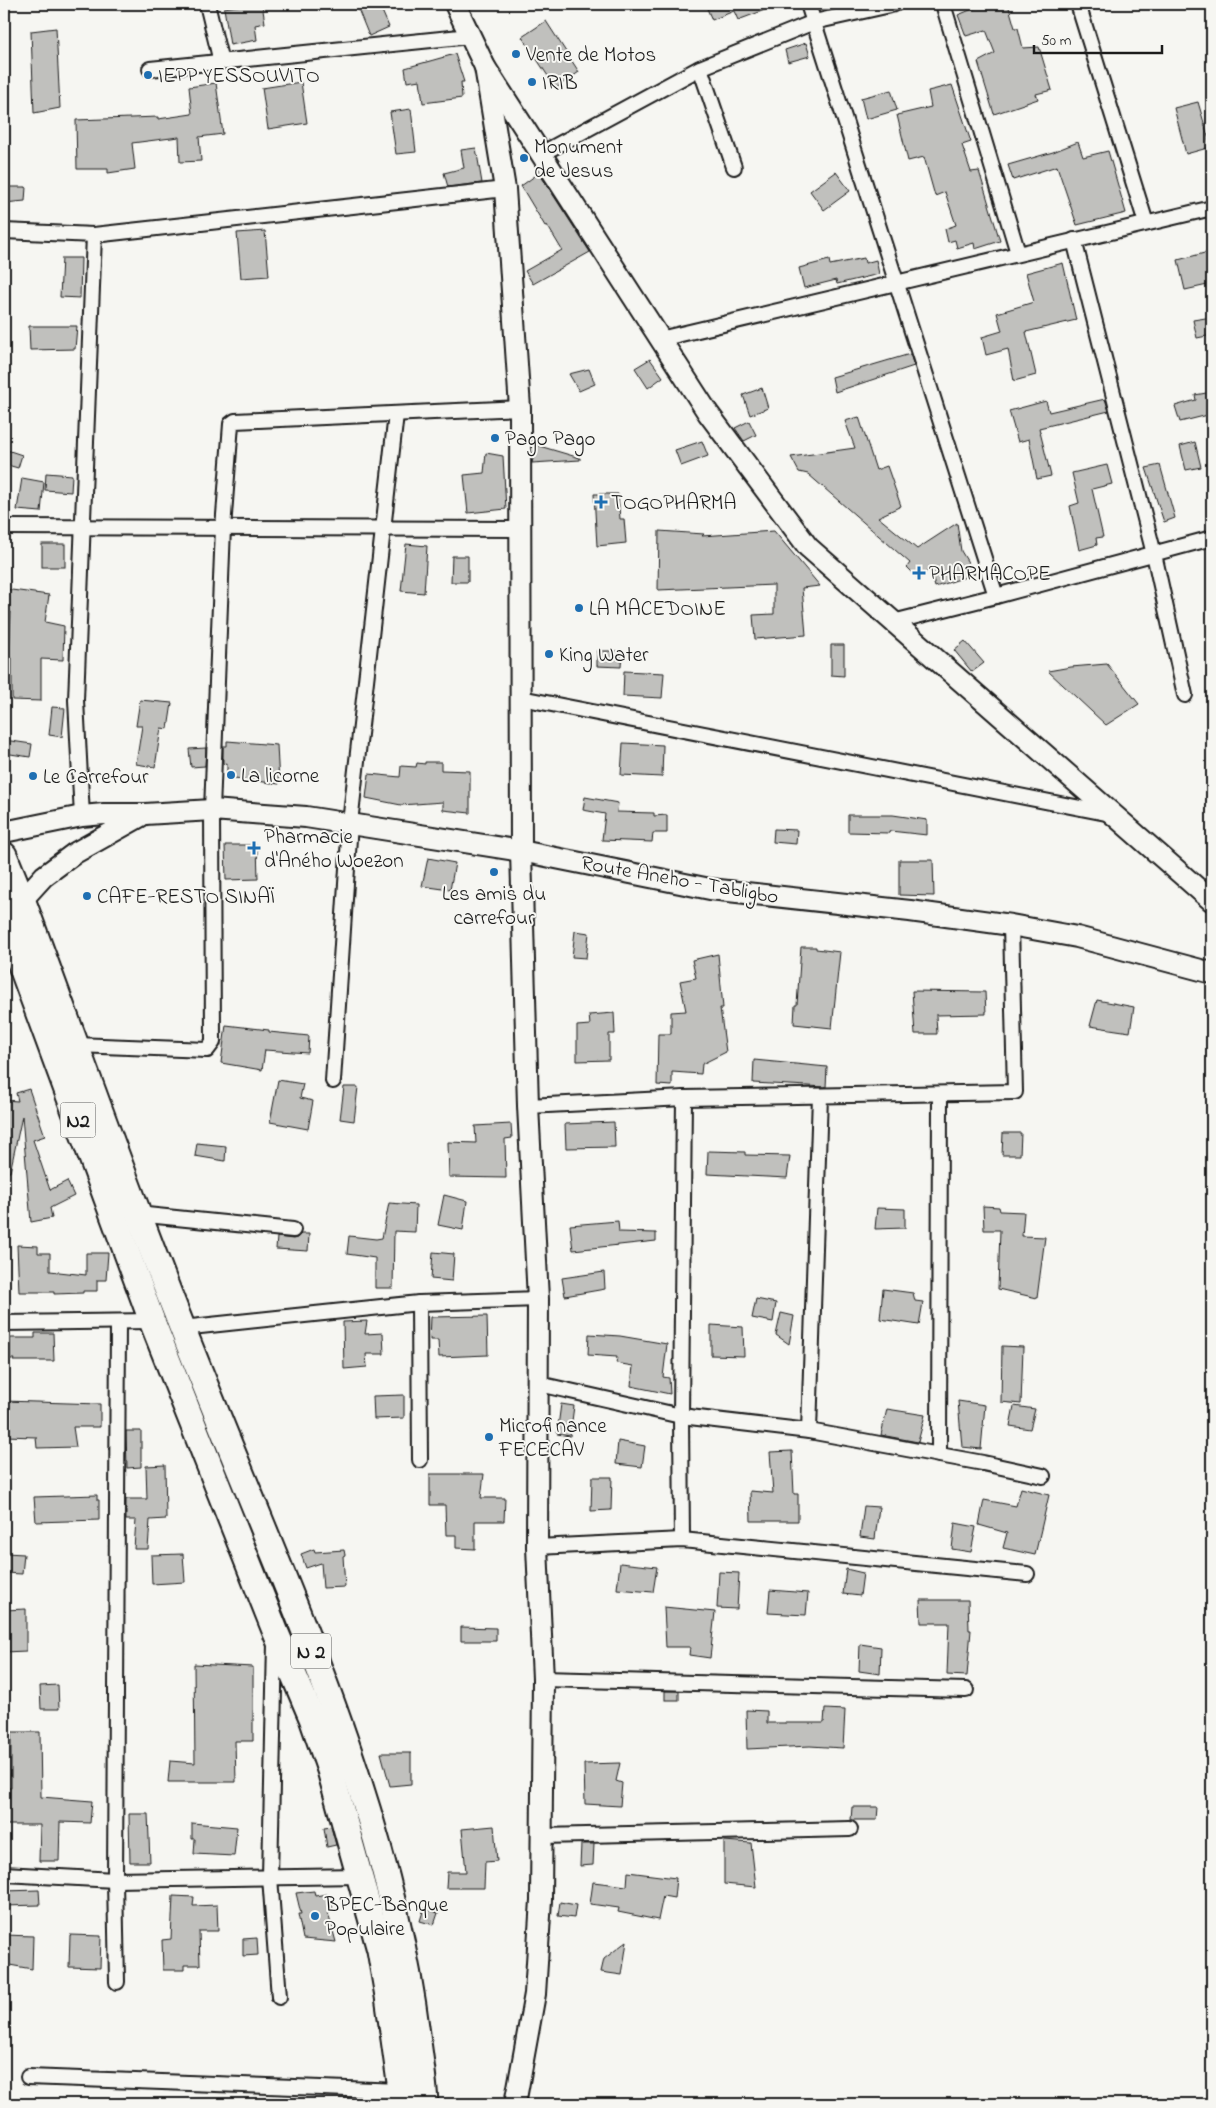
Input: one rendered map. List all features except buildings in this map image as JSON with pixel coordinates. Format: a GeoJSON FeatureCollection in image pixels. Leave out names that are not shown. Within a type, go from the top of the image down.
{"type":"FeatureCollection","features":[{"type":"Feature","properties":{"kind":"highway","name":"N2"},"geometry":{"type":"LineString","coordinates":[[4,855],[76,1045],[137,1214]]}},
{"type":"Feature","properties":{"kind":"highway","name":"N2"},"geometry":{"type":"LineString","coordinates":[[4,919],[152,1321]]}},
{"type":"Feature","properties":{"kind":"highway","name":"N 2"},"geometry":{"type":"LineString","coordinates":[[137,1214],[312,1652],[344,1734],[359,1779],[386,1869],[412,1990],[426,2104]]}},
{"type":"Feature","properties":{"kind":"highway","name":"N 2"},"geometry":{"type":"LineString","coordinates":[[152,1321],[312,1718],[330,1770],[380,1950],[402,2098]]}},
{"type":"Feature","properties":{"kind":"street"},"geometry":{"type":"LineString","coordinates":[[207,4],[221,62]]}},
{"type":"Feature","properties":{"kind":"street"},"geometry":{"type":"LineString","coordinates":[[455,4],[485,67],[708,414],[808,546],[1212,901]]}},
{"type":"Feature","properties":{"kind":"street"},"geometry":{"type":"LineString","coordinates":[[808,4],[996,596]]}},
{"type":"Feature","properties":{"kind":"street"},"geometry":{"type":"LineString","coordinates":[[541,154],[700,68],[814,22],[895,4]]}},
{"type":"Feature","properties":{"kind":"street"},"geometry":{"type":"LineString","coordinates":[[943,4],[1018,253]]}},
{"type":"Feature","properties":{"kind":"street"},"geometry":{"type":"LineString","coordinates":[[1078,4],[1146,224]]}},
{"type":"Feature","properties":{"kind":"street"},"geometry":{"type":"LineString","coordinates":[[150,69],[470,36]]}},
{"type":"Feature","properties":{"kind":"street"},"geometry":{"type":"LineString","coordinates":[[485,67],[505,189],[520,408],[521,851],[528,1106],[538,1299],[537,1546],[543,1679],[541,1908],[535,1994],[515,2104]]}},
{"type":"Feature","properties":{"kind":"street"},"geometry":{"type":"LineString","coordinates":[[700,68],[734,167]]}},
{"type":"Feature","properties":{"kind":"street"},"geometry":{"type":"LineString","coordinates":[[4,231],[94,235],[505,189]]}},
{"type":"Feature","properties":{"kind":"street"},"geometry":{"type":"LineString","coordinates":[[660,339],[1212,208]]}},
{"type":"Feature","properties":{"kind":"street"},"geometry":{"type":"LineString","coordinates":[[82,816],[76,700],[94,235]]}},
{"type":"Feature","properties":{"kind":"street"},"geometry":{"type":"LineString","coordinates":[[1074,240],[1154,554],[1185,695]]}},
{"type":"Feature","properties":{"kind":"street"},"geometry":{"type":"LineString","coordinates":[[76,1045],[207,1050],[213,1042],[212,810],[223,528],[229,430],[231,424],[235,421],[520,408]]}},
{"type":"Feature","properties":{"kind":"street"},"geometry":{"type":"LineString","coordinates":[[333,1081],[350,823],[396,414]]}},
{"type":"Feature","properties":{"kind":"street"},"geometry":{"type":"LineString","coordinates":[[4,527],[520,529]]}},
{"type":"Feature","properties":{"kind":"street"},"geometry":{"type":"LineString","coordinates":[[893,622],[1212,538]]}},
{"type":"Feature","properties":{"kind":"street"},"geometry":{"type":"LineString","coordinates":[[521,698],[1113,814]]}},
{"type":"Feature","properties":{"kind":"street","name":"Route Aneho - Tabligbo"},"geometry":{"type":"LineString","coordinates":[[4,832],[82,816],[212,810],[258,812],[350,823],[521,851],[710,889],[910,911],[1011,925],[1077,937],[1212,973]]}},
{"type":"Feature","properties":{"kind":"street"},"geometry":{"type":"LineString","coordinates":[[4,919],[44,876],[75,853],[145,814]]}},
{"type":"Feature","properties":{"kind":"street"},"geometry":{"type":"LineString","coordinates":[[528,1106],[684,1098],[1015,1092],[1011,925]]}},
{"type":"Feature","properties":{"kind":"street"},"geometry":{"type":"LineString","coordinates":[[938,1455],[940,1094]]}},
{"type":"Feature","properties":{"kind":"street"},"geometry":{"type":"LineString","coordinates":[[809,1432],[820,1096]]}},
{"type":"Feature","properties":{"kind":"street"},"geometry":{"type":"LineString","coordinates":[[682,1540],[681,1416],[684,1098]]}},
{"type":"Feature","properties":{"kind":"street"},"geometry":{"type":"LineString","coordinates":[[137,1214],[293,1230]]}},
{"type":"Feature","properties":{"kind":"street"},"geometry":{"type":"LineString","coordinates":[[182,1328],[419,1303],[538,1299]]}},
{"type":"Feature","properties":{"kind":"street"},"geometry":{"type":"LineString","coordinates":[[419,1303],[420,1460]]}},
{"type":"Feature","properties":{"kind":"street"},"geometry":{"type":"LineString","coordinates":[[4,1323],[152,1321]]}},
{"type":"Feature","properties":{"kind":"street"},"geometry":{"type":"LineString","coordinates":[[117,1982],[115,1880],[118,1322]]}},
{"type":"Feature","properties":{"kind":"street"},"geometry":{"type":"LineString","coordinates":[[538,1384],[681,1416],[809,1432],[1043,1476]]}},
{"type":"Feature","properties":{"kind":"street"},"geometry":{"type":"LineString","coordinates":[[537,1546],[682,1540],[1027,1574]]}},
{"type":"Feature","properties":{"kind":"street"},"geometry":{"type":"LineString","coordinates":[[276,1632],[270,1878],[279,1997]]}},
{"type":"Feature","properties":{"kind":"street"},"geometry":{"type":"LineString","coordinates":[[543,1679],[966,1690]]}},
{"type":"Feature","properties":{"kind":"street"},"geometry":{"type":"LineString","coordinates":[[542,1836],[850,1829]]}},
{"type":"Feature","properties":{"kind":"street"},"geometry":{"type":"LineString","coordinates":[[4,1874],[115,1880],[360,1876]]}},
{"type":"Feature","properties":{"kind":"street"},"geometry":{"type":"LineString","coordinates":[[28,2077],[402,2098]]}},
{"type":"Feature","properties":{"kind":"place","name":"Vente de Motos"},"geometry":{"type":"Point","coordinates":[516,54]}},
{"type":"Feature","properties":{"kind":"place","name":"IEPP YESSOUVITO"},"geometry":{"type":"Point","coordinates":[148,75]}},
{"type":"Feature","properties":{"kind":"place","name":"IRIB"},"geometry":{"type":"Point","coordinates":[532,82]}},
{"type":"Feature","properties":{"kind":"place","name":"Monument de Jesus"},"geometry":{"type":"Point","coordinates":[524,158]}},
{"type":"Feature","properties":{"kind":"place","name":"Pago Pago"},"geometry":{"type":"Point","coordinates":[495,438]}},
{"type":"Feature","properties":{"kind":"place","name":"TOGOPHARMA"},"geometry":{"type":"Point","coordinates":[601,502]}},
{"type":"Feature","properties":{"kind":"place","name":"PHARMACOPE"},"geometry":{"type":"Point","coordinates":[919,573]}},
{"type":"Feature","properties":{"kind":"place","name":"LA MACEDOINE"},"geometry":{"type":"Point","coordinates":[579,608]}},
{"type":"Feature","properties":{"kind":"place","name":"King Water"},"geometry":{"type":"Point","coordinates":[549,654]}},
{"type":"Feature","properties":{"kind":"place","name":"La licorne"},"geometry":{"type":"Point","coordinates":[231,775]}},
{"type":"Feature","properties":{"kind":"place","name":"Le Carrefour"},"geometry":{"type":"Point","coordinates":[33,776]}},
{"type":"Feature","properties":{"kind":"place","name":"Pharmacie d'Aného Woezon"},"geometry":{"type":"Point","coordinates":[254,848]}},
{"type":"Feature","properties":{"kind":"place","name":"Les amis du carrefour"},"geometry":{"type":"Point","coordinates":[494,872]}},
{"type":"Feature","properties":{"kind":"place","name":"CAFE-RESTO SINAÏ"},"geometry":{"type":"Point","coordinates":[87,896]}},
{"type":"Feature","properties":{"kind":"place","name":"Microfinance FECECAV"},"geometry":{"type":"Point","coordinates":[489,1437]}},
{"type":"Feature","properties":{"kind":"place","name":"BPEC-Banque Populaire"},"geometry":{"type":"Point","coordinates":[315,1916]}}]}
